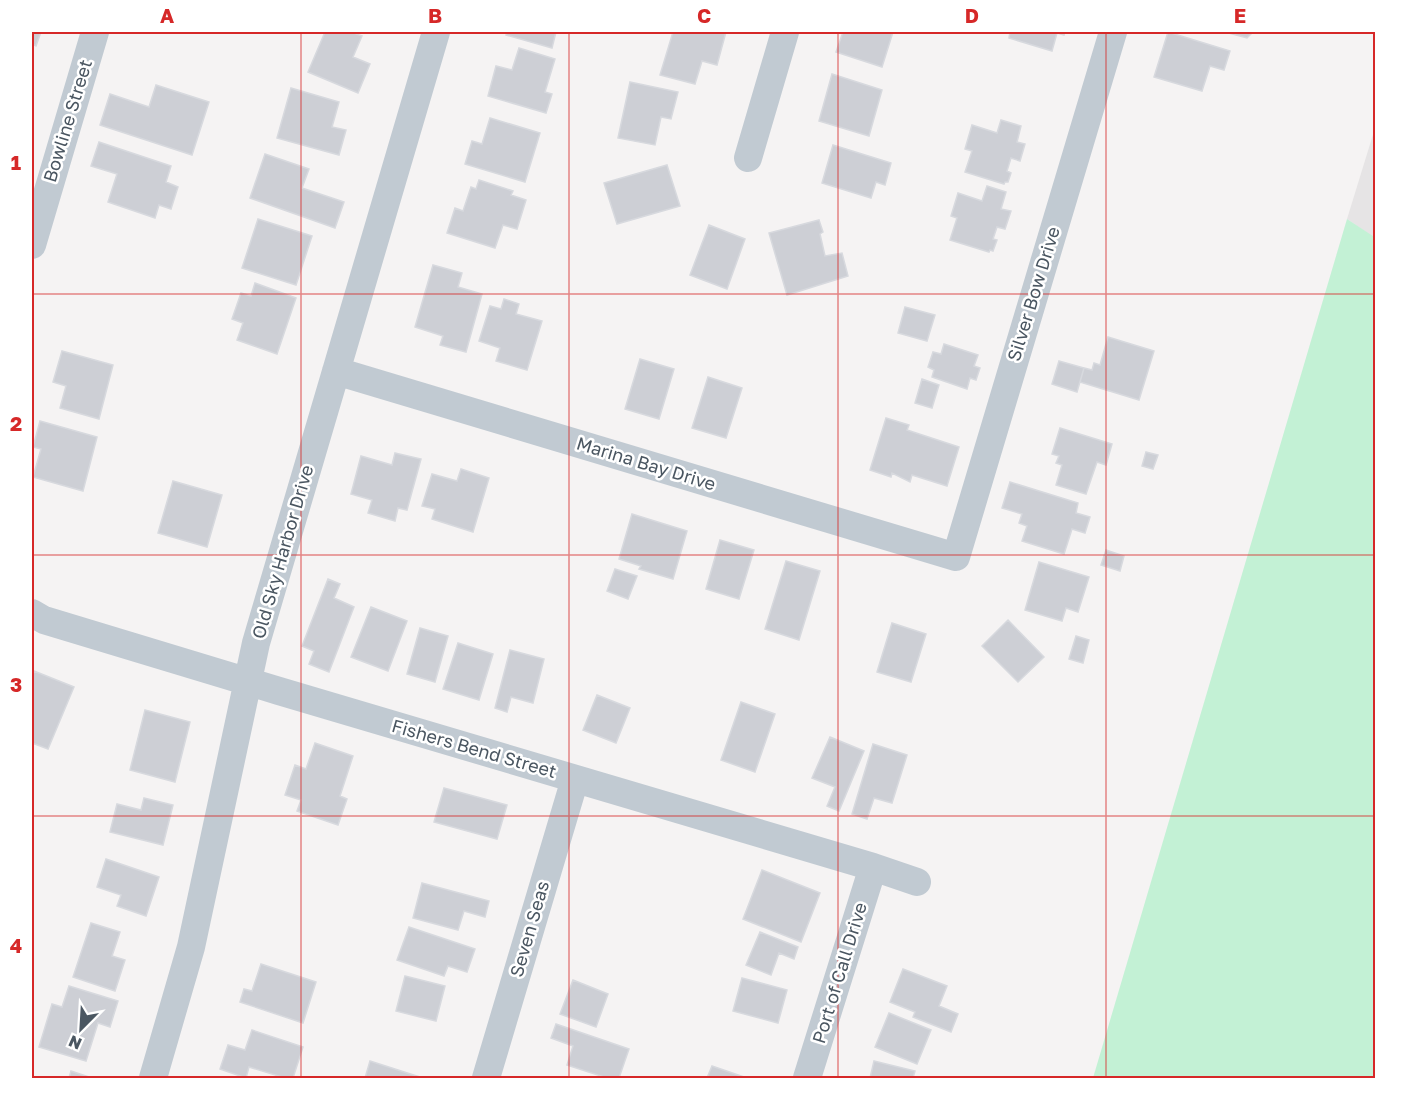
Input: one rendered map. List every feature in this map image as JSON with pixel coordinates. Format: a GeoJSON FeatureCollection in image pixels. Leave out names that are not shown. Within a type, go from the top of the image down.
{"type":"FeatureCollection","features":[{"type":"Feature","properties":{"kind":"street","name":"Bowline Street"},"geometry":{"type":"LineString","coordinates":[[32,245],[95,32]]}},
{"type":"Feature","properties":{"kind":"street","name":"Old Sky Harbor Drive"},"geometry":{"type":"LineString","coordinates":[[153,1078],[191,947],[256,643],[436,32]]}},
{"type":"Feature","properties":{"kind":"street"},"geometry":{"type":"LineString","coordinates":[[748,158],[785,32]]}},
{"type":"Feature","properties":{"kind":"street","name":"Silver Bow Drive"},"geometry":{"type":"LineString","coordinates":[[956,557],[1113,32]]}},
{"type":"Feature","properties":{"kind":"street","name":"Marina Bay Drive"},"geometry":{"type":"LineString","coordinates":[[336,371],[956,557]]}},
{"type":"Feature","properties":{"kind":"street","name":"Fishers Bend Street"},"geometry":{"type":"LineString","coordinates":[[32,613],[44,620],[247,682],[917,882]]}},
{"type":"Feature","properties":{"kind":"street","name":"Seven Seas"},"geometry":{"type":"LineString","coordinates":[[486,1078],[575,779]]}},
{"type":"Feature","properties":{"kind":"street","name":"Port of Call Drive"},"geometry":{"type":"LineString","coordinates":[[807,1078],[873,867]]}},
{"type":"Feature","properties":{"kind":"shaded area"},"geometry":{"type":"Polygon","coordinates":[[[1375,128],[1375,238],[1347,219],[1375,128]]]}},
{"type":"Feature","properties":{"kind":"green space"},"geometry":{"type":"Polygon","coordinates":[[[1347,219],[1376,238],[1375,1078],[1093,1078],[1347,219]]]}},
{"type":"Feature","properties":{"kind":"building"},"geometry":{"type":"Polygon","coordinates":[[[32,32],[41,32],[36,46],[32,44],[32,32]]]}},
{"type":"Feature","properties":{"kind":"building"},"geometry":{"type":"Polygon","coordinates":[[[325,32],[351,32],[362,36],[353,57],[370,64],[358,93],[308,72],[325,32]]]}},
{"type":"Feature","properties":{"kind":"building"},"geometry":{"type":"Polygon","coordinates":[[[507,32],[556,32],[552,48],[506,35],[507,32]]]}},
{"type":"Feature","properties":{"kind":"building"},"geometry":{"type":"Polygon","coordinates":[[[673,32],[726,32],[717,65],[702,61],[695,84],[660,75],[673,32]]]}},
{"type":"Feature","properties":{"kind":"building"},"geometry":{"type":"Polygon","coordinates":[[[843,32],[893,32],[882,67],[836,52],[843,32]]]}},
{"type":"Feature","properties":{"kind":"building"},"geometry":{"type":"Polygon","coordinates":[[[1010,32],[1065,32],[1064,35],[1057,33],[1052,51],[1009,38],[1010,32]]]}},
{"type":"Feature","properties":{"kind":"building"},"geometry":{"type":"Polygon","coordinates":[[[1168,32],[1230,51],[1224,70],[1210,66],[1202,91],[1154,77],[1168,32]]]}},
{"type":"Feature","properties":{"kind":"building"},"geometry":{"type":"Polygon","coordinates":[[[1225,32],[1253,32],[1247,38],[1225,32]]]}},
{"type":"Feature","properties":{"kind":"building"},"geometry":{"type":"Polygon","coordinates":[[[519,48],[555,59],[545,92],[552,94],[546,113],[488,96],[496,66],[512,70],[519,48]]]}},
{"type":"Feature","properties":{"kind":"building"},"geometry":{"type":"Polygon","coordinates":[[[832,74],[882,90],[869,136],[819,121],[832,74]]]}},
{"type":"Feature","properties":{"kind":"building"},"geometry":{"type":"Polygon","coordinates":[[[630,82],[678,92],[671,119],[661,117],[655,145],[618,138],[630,82]]]}},
{"type":"Feature","properties":{"kind":"building"},"geometry":{"type":"Polygon","coordinates":[[[156,85],[209,102],[192,155],[100,125],[110,94],[149,107],[156,85]]]}},
{"type":"Feature","properties":{"kind":"building"},"geometry":{"type":"Polygon","coordinates":[[[291,88],[339,102],[332,127],[346,130],[339,155],[277,138],[291,88]]]}},
{"type":"Feature","properties":{"kind":"building"},"geometry":{"type":"Polygon","coordinates":[[[490,118],[540,133],[525,182],[465,164],[472,141],[482,144],[490,118]]]}},
{"type":"Feature","properties":{"kind":"building"},"geometry":{"type":"Polygon","coordinates":[[[1001,120],[1021,126],[1017,142],[1025,144],[1020,161],[1011,158],[1007,171],[1011,173],[1008,182],[1004,184],[965,172],[972,151],[965,149],[972,125],[997,133],[1001,120]]]}},
{"type":"Feature","properties":{"kind":"building"},"geometry":{"type":"Polygon","coordinates":[[[99,142],[171,166],[166,182],[178,187],[171,209],[159,205],[155,218],[108,202],[117,174],[91,166],[99,142]]]}},
{"type":"Feature","properties":{"kind":"building"},"geometry":{"type":"Polygon","coordinates":[[[833,145],[891,163],[885,185],[876,182],[871,198],[822,183],[833,145]]]}},
{"type":"Feature","properties":{"kind":"building"},"geometry":{"type":"Polygon","coordinates":[[[265,154],[309,169],[302,188],[344,202],[335,228],[250,198],[265,154]]]}},
{"type":"Feature","properties":{"kind":"building"},"geometry":{"type":"Polygon","coordinates":[[[667,165],[680,206],[617,224],[604,183],[667,165]]]}},
{"type":"Feature","properties":{"kind":"building"},"geometry":{"type":"Polygon","coordinates":[[[479,180],[513,191],[511,195],[526,200],[517,229],[503,225],[495,248],[447,233],[455,208],[463,211],[471,187],[476,189],[479,180]]]}},
{"type":"Feature","properties":{"kind":"building"},"geometry":{"type":"Polygon","coordinates":[[[987,186],[1006,192],[1001,209],[1011,211],[1005,229],[997,227],[993,239],[997,240],[993,251],[989,252],[950,240],[957,218],[951,216],[958,193],[982,201],[987,186]]]}},
{"type":"Feature","properties":{"kind":"building"},"geometry":{"type":"Polygon","coordinates":[[[258,219],[312,236],[296,285],[242,268],[258,219]]]}},
{"type":"Feature","properties":{"kind":"building"},"geometry":{"type":"Polygon","coordinates":[[[819,220],[823,232],[820,234],[825,256],[842,253],[848,276],[787,295],[769,233],[819,220]]]}},
{"type":"Feature","properties":{"kind":"building"},"geometry":{"type":"Polygon","coordinates":[[[709,225],[745,239],[727,289],[690,275],[709,225]]]}},
{"type":"Feature","properties":{"kind":"building"},"geometry":{"type":"Polygon","coordinates":[[[433,265],[462,273],[458,287],[482,294],[466,352],[440,345],[443,336],[415,327],[433,265]]]}},
{"type":"Feature","properties":{"kind":"building"},"geometry":{"type":"Polygon","coordinates":[[[255,283],[296,298],[277,354],[237,340],[243,323],[232,319],[241,293],[251,296],[255,283]]]}},
{"type":"Feature","properties":{"kind":"building"},"geometry":{"type":"Polygon","coordinates":[[[504,299],[519,304],[516,314],[542,321],[527,370],[496,361],[500,348],[479,341],[490,306],[501,309],[504,299]]]}},
{"type":"Feature","properties":{"kind":"building"},"geometry":{"type":"Polygon","coordinates":[[[905,307],[935,315],[927,341],[898,333],[905,307]]]}},
{"type":"Feature","properties":{"kind":"building"},"geometry":{"type":"Polygon","coordinates":[[[1108,337],[1154,351],[1139,400],[1080,382],[1084,368],[1092,370],[1094,363],[1100,365],[1108,337]]]}},
{"type":"Feature","properties":{"kind":"building"},"geometry":{"type":"Polygon","coordinates":[[[944,344],[978,355],[974,366],[980,368],[976,380],[970,378],[967,389],[932,377],[934,370],[928,367],[933,352],[941,354],[944,344]]]}},
{"type":"Feature","properties":{"kind":"building"},"geometry":{"type":"Polygon","coordinates":[[[62,351],[113,365],[99,419],[60,408],[66,386],[53,382],[62,351]]]}},
{"type":"Feature","properties":{"kind":"building"},"geometry":{"type":"Polygon","coordinates":[[[640,359],[674,369],[659,419],[625,409],[640,359]]]}},
{"type":"Feature","properties":{"kind":"building"},"geometry":{"type":"Polygon","coordinates":[[[1059,361],[1084,368],[1077,392],[1052,384],[1059,361]]]}},
{"type":"Feature","properties":{"kind":"building"},"geometry":{"type":"Polygon","coordinates":[[[708,377],[742,388],[726,438],[692,428],[708,377]]]}},
{"type":"Feature","properties":{"kind":"building"},"geometry":{"type":"Polygon","coordinates":[[[922,379],[939,385],[932,408],[915,403],[922,379]]]}},
{"type":"Feature","properties":{"kind":"building"},"geometry":{"type":"Polygon","coordinates":[[[886,418],[909,425],[907,430],[959,447],[947,486],[912,475],[910,482],[892,473],[891,477],[870,470],[886,418]]]}},
{"type":"Feature","properties":{"kind":"building"},"geometry":{"type":"Polygon","coordinates":[[[40,421],[97,437],[83,491],[33,477],[41,449],[33,447],[40,421]]]}},
{"type":"Feature","properties":{"kind":"building"},"geometry":{"type":"Polygon","coordinates":[[[1060,428],[1112,444],[1106,465],[1097,462],[1086,494],[1056,485],[1062,465],[1056,463],[1059,456],[1052,454],[1060,428]]]}},
{"type":"Feature","properties":{"kind":"building"},"geometry":{"type":"Polygon","coordinates":[[[1146,452],[1158,455],[1153,469],[1142,466],[1146,452]]]}},
{"type":"Feature","properties":{"kind":"building"},"geometry":{"type":"Polygon","coordinates":[[[395,453],[421,459],[407,510],[398,508],[395,521],[368,513],[372,500],[351,494],[361,456],[392,465],[395,453]]]}},
{"type":"Feature","properties":{"kind":"building"},"geometry":{"type":"Polygon","coordinates":[[[461,469],[489,478],[473,532],[432,519],[435,509],[422,506],[432,474],[457,481],[461,469]]]}},
{"type":"Feature","properties":{"kind":"building"},"geometry":{"type":"Polygon","coordinates":[[[173,481],[222,495],[207,547],[158,533],[173,481]]]}},
{"type":"Feature","properties":{"kind":"building"},"geometry":{"type":"Polygon","coordinates":[[[1010,482],[1078,503],[1076,513],[1090,517],[1085,533],[1072,529],[1064,554],[1022,541],[1027,526],[1019,523],[1022,514],[1002,508],[1010,482]]]}},
{"type":"Feature","properties":{"kind":"building"},"geometry":{"type":"Polygon","coordinates":[[[632,514],[687,531],[673,579],[639,569],[641,566],[619,559],[632,514]]]}},
{"type":"Feature","properties":{"kind":"building"},"geometry":{"type":"Polygon","coordinates":[[[720,540],[754,550],[739,599],[706,589],[720,540]]]}},
{"type":"Feature","properties":{"kind":"building"},"geometry":{"type":"Polygon","coordinates":[[[1106,550],[1124,556],[1120,571],[1101,565],[1106,550]]]}},
{"type":"Feature","properties":{"kind":"building"},"geometry":{"type":"Polygon","coordinates":[[[786,561],[820,571],[799,640],[765,629],[786,561]]]}},
{"type":"Feature","properties":{"kind":"building"},"geometry":{"type":"Polygon","coordinates":[[[1039,562],[1089,577],[1078,612],[1066,608],[1062,621],[1025,610],[1039,562]]]}},
{"type":"Feature","properties":{"kind":"building"},"geometry":{"type":"Polygon","coordinates":[[[615,569],[637,576],[628,599],[607,591],[615,569]]]}},
{"type":"Feature","properties":{"kind":"building"},"geometry":{"type":"Polygon","coordinates":[[[328,579],[340,584],[334,598],[354,607],[329,672],[309,664],[314,651],[302,646],[328,579]]]}},
{"type":"Feature","properties":{"kind":"building"},"geometry":{"type":"Polygon","coordinates":[[[371,607],[407,621],[388,671],[351,657],[371,607]]]}},
{"type":"Feature","properties":{"kind":"building"},"geometry":{"type":"Polygon","coordinates":[[[1008,620],[1044,657],[1018,682],[982,646],[1008,620]]]}},
{"type":"Feature","properties":{"kind":"building"},"geometry":{"type":"Polygon","coordinates":[[[892,623],[926,634],[911,682],[877,672],[892,623]]]}},
{"type":"Feature","properties":{"kind":"building"},"geometry":{"type":"Polygon","coordinates":[[[420,628],[448,636],[435,682],[407,674],[420,628]]]}},
{"type":"Feature","properties":{"kind":"building"},"geometry":{"type":"Polygon","coordinates":[[[1076,636],[1089,640],[1083,663],[1069,659],[1076,636]]]}},
{"type":"Feature","properties":{"kind":"building"},"geometry":{"type":"Polygon","coordinates":[[[458,643],[493,654],[479,700],[443,689],[458,643]]]}},
{"type":"Feature","properties":{"kind":"building"},"geometry":{"type":"Polygon","coordinates":[[[510,650],[544,659],[533,703],[511,697],[507,712],[495,708],[510,650]]]}},
{"type":"Feature","properties":{"kind":"building"},"geometry":{"type":"Polygon","coordinates":[[[34,671],[74,687],[48,749],[32,743],[32,678],[34,671]]]}},
{"type":"Feature","properties":{"kind":"building"},"geometry":{"type":"Polygon","coordinates":[[[597,695],[630,708],[616,743],[583,730],[597,695]]]}},
{"type":"Feature","properties":{"kind":"building"},"geometry":{"type":"Polygon","coordinates":[[[741,702],[775,714],[755,772],[721,760],[741,702]]]}},
{"type":"Feature","properties":{"kind":"building"},"geometry":{"type":"Polygon","coordinates":[[[145,710],[190,722],[175,782],[130,770],[145,710]]]}},
{"type":"Feature","properties":{"kind":"building"},"geometry":{"type":"Polygon","coordinates":[[[830,737],[864,751],[839,811],[827,806],[835,787],[812,778],[830,737]]]}},
{"type":"Feature","properties":{"kind":"building"},"geometry":{"type":"Polygon","coordinates":[[[315,743],[353,756],[340,796],[347,799],[338,825],[297,811],[301,800],[285,795],[295,765],[306,769],[315,743]]]}},
{"type":"Feature","properties":{"kind":"building"},"geometry":{"type":"Polygon","coordinates":[[[873,744],[907,755],[892,803],[874,798],[867,819],[852,814],[873,744]]]}},
{"type":"Feature","properties":{"kind":"building"},"geometry":{"type":"Polygon","coordinates":[[[444,788],[507,805],[497,839],[434,822],[444,788]]]}},
{"type":"Feature","properties":{"kind":"building"},"geometry":{"type":"Polygon","coordinates":[[[144,798],[173,805],[163,845],[110,832],[117,804],[141,810],[144,798]]]}},
{"type":"Feature","properties":{"kind":"building"},"geometry":{"type":"Polygon","coordinates":[[[106,859],[159,877],[146,916],[117,906],[121,895],[97,887],[106,859]]]}},
{"type":"Feature","properties":{"kind":"building"},"geometry":{"type":"Polygon","coordinates":[[[762,870],[820,893],[801,942],[743,919],[762,870]]]}},
{"type":"Feature","properties":{"kind":"building"},"geometry":{"type":"Polygon","coordinates":[[[422,883],[489,901],[485,917],[464,911],[458,930],[413,918],[422,883]]]}},
{"type":"Feature","properties":{"kind":"building"},"geometry":{"type":"Polygon","coordinates":[[[91,923],[120,932],[112,956],[125,960],[115,991],[73,977],[91,923]]]}},
{"type":"Feature","properties":{"kind":"building"},"geometry":{"type":"Polygon","coordinates":[[[409,927],[475,949],[467,972],[448,966],[444,976],[397,960],[409,927]]]}},
{"type":"Feature","properties":{"kind":"building"},"geometry":{"type":"Polygon","coordinates":[[[760,932],[798,947],[794,959],[779,953],[771,975],[746,965],[760,932]]]}},
{"type":"Feature","properties":{"kind":"building"},"geometry":{"type":"Polygon","coordinates":[[[261,964],[316,982],[303,1023],[240,1002],[244,989],[252,991],[261,964]]]}},
{"type":"Feature","properties":{"kind":"building"},"geometry":{"type":"Polygon","coordinates":[[[903,969],[947,986],[939,1006],[958,1014],[951,1032],[913,1017],[915,1012],[890,1002],[903,969]]]}},
{"type":"Feature","properties":{"kind":"building"},"geometry":{"type":"Polygon","coordinates":[[[405,976],[445,986],[436,1021],[396,1011],[405,976]]]}},
{"type":"Feature","properties":{"kind":"building"},"geometry":{"type":"Polygon","coordinates":[[[742,978],[787,990],[778,1023],[733,1011],[742,978]]]}},
{"type":"Feature","properties":{"kind":"building"},"geometry":{"type":"Polygon","coordinates":[[[573,980],[608,994],[596,1027],[560,1014],[573,980]]]}},
{"type":"Feature","properties":{"kind":"building"},"geometry":{"type":"Polygon","coordinates":[[[69,986],[118,1001],[110,1027],[98,1023],[86,1061],[39,1047],[52,1004],[62,1007],[69,986]]]}},
{"type":"Feature","properties":{"kind":"building"},"geometry":{"type":"Polygon","coordinates":[[[889,1013],[931,1030],[917,1064],[875,1047],[889,1013]]]}},
{"type":"Feature","properties":{"kind":"building"},"geometry":{"type":"Polygon","coordinates":[[[556,1024],[629,1049],[619,1078],[607,1078],[567,1065],[573,1046],[551,1038],[556,1024]]]}},
{"type":"Feature","properties":{"kind":"building"},"geometry":{"type":"Polygon","coordinates":[[[252,1030],[303,1047],[293,1078],[285,1078],[249,1067],[246,1078],[220,1069],[228,1045],[245,1050],[252,1030]]]}},
{"type":"Feature","properties":{"kind":"building"},"geometry":{"type":"Polygon","coordinates":[[[370,1061],[423,1078],[365,1078],[370,1061]]]}},
{"type":"Feature","properties":{"kind":"building"},"geometry":{"type":"Polygon","coordinates":[[[874,1061],[915,1071],[913,1078],[870,1078],[874,1061]]]}},
{"type":"Feature","properties":{"kind":"building"},"geometry":{"type":"Polygon","coordinates":[[[712,1066],[747,1078],[707,1078],[712,1066]]]}},
{"type":"Feature","properties":{"kind":"building"},"geometry":{"type":"Polygon","coordinates":[[[71,1071],[92,1078],[69,1078],[71,1071]]]}}]}
